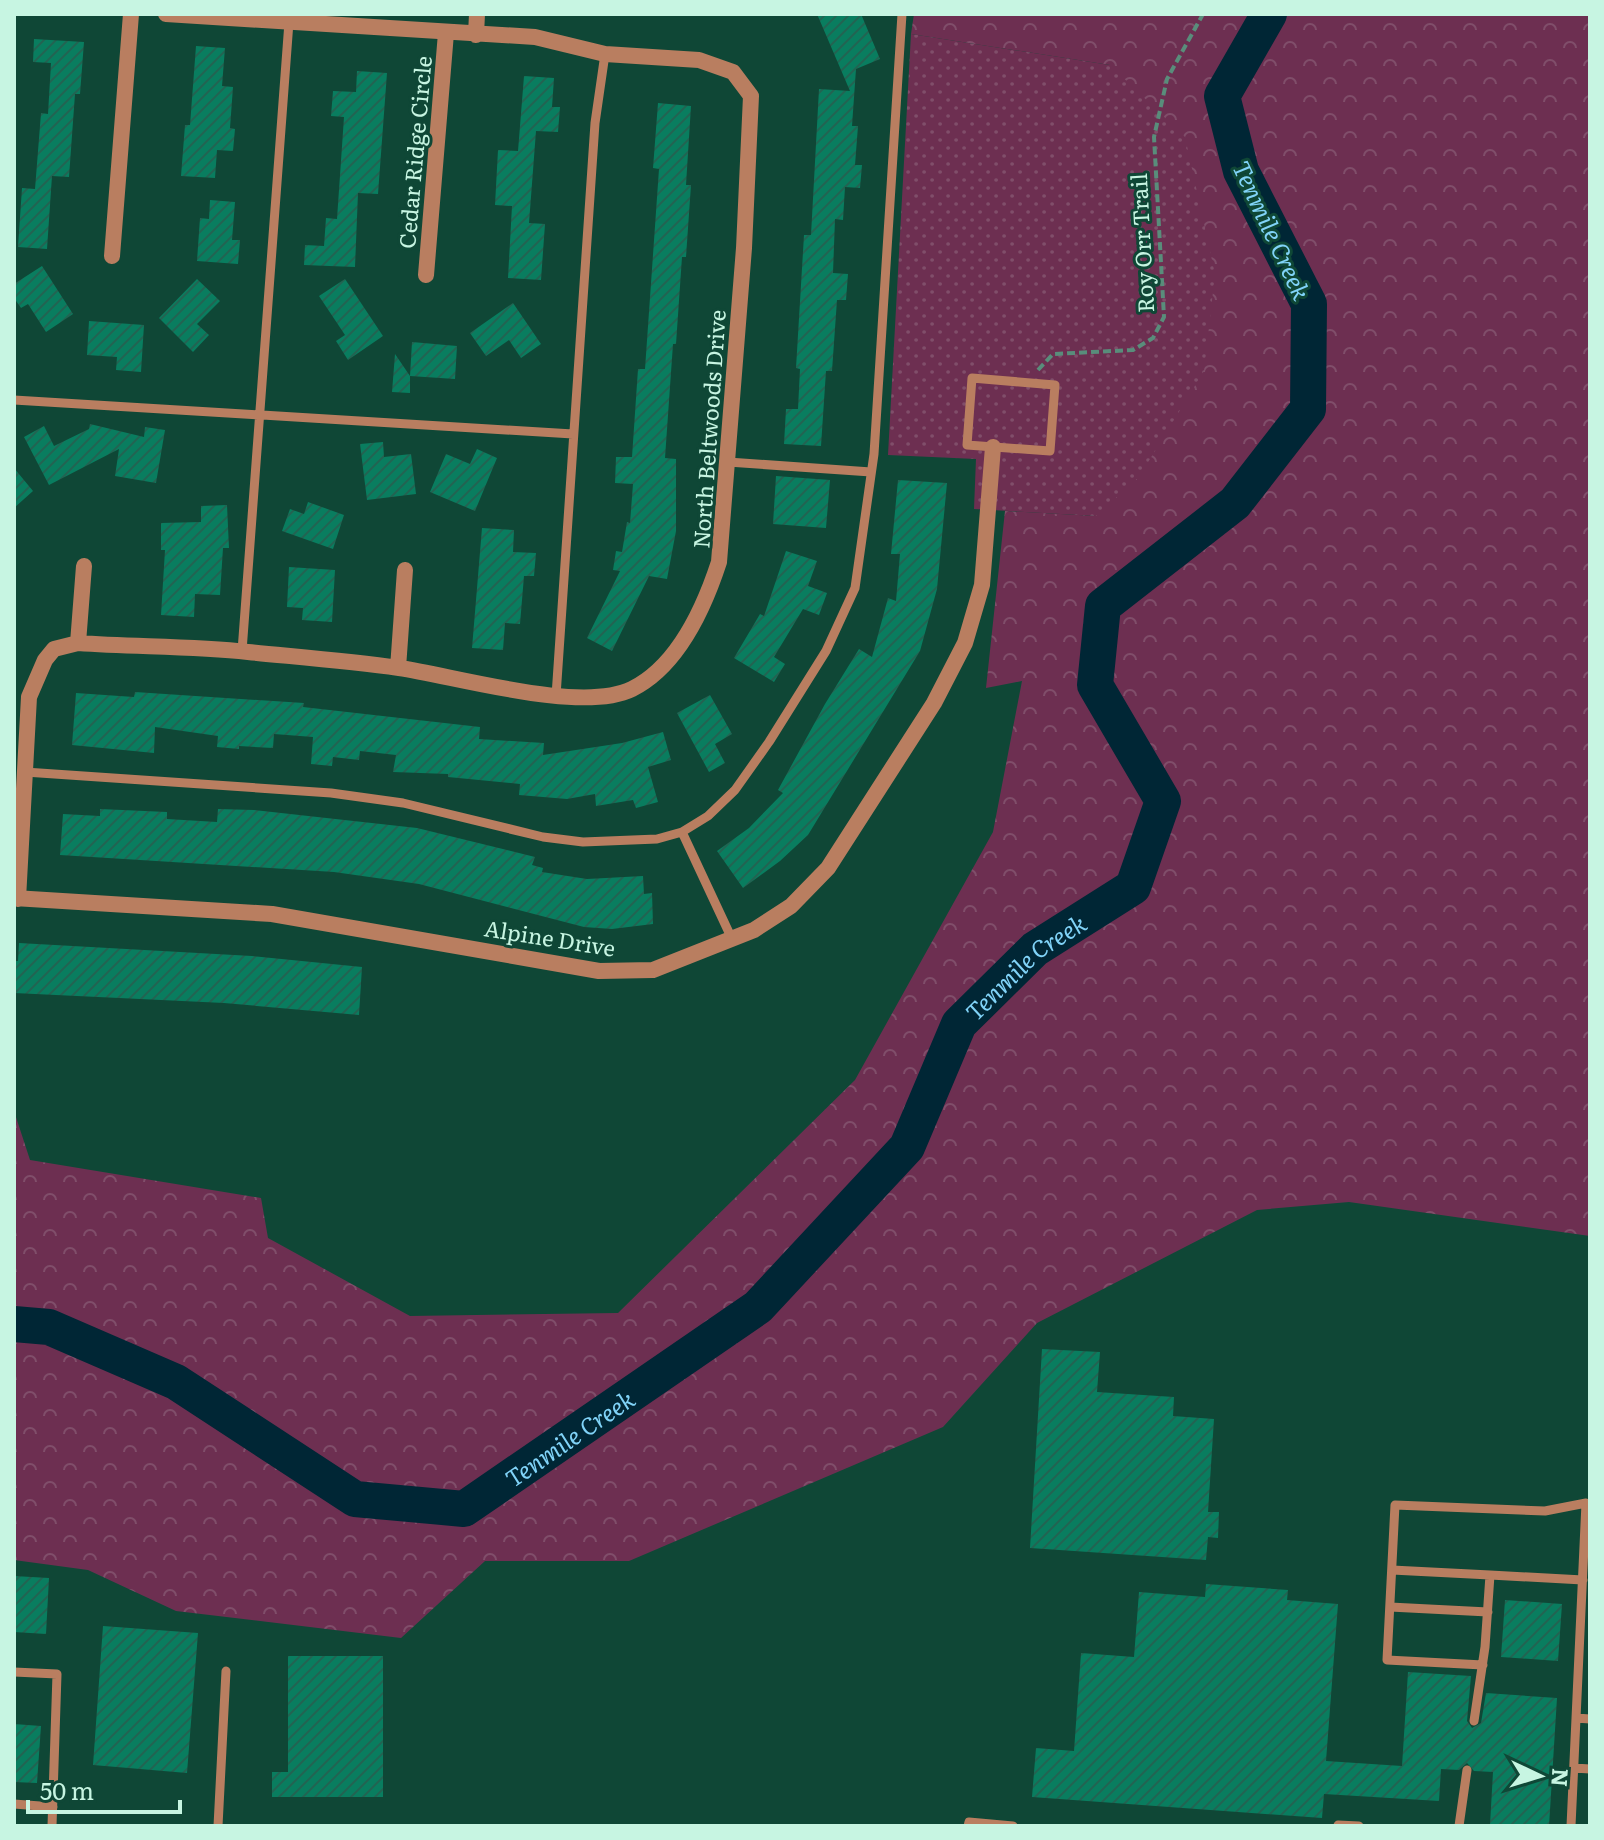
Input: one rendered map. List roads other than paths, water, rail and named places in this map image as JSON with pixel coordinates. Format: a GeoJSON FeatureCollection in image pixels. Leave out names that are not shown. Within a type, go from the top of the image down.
{"type":"FeatureCollection","features":[{"type":"Feature","properties":{"kind":"street"},"geometry":{"type":"LineString","coordinates":[[112,256],[131,14]]}},
{"type":"Feature","properties":{"kind":"street","name":"North Beltwoods Drive"},"geometry":{"type":"LineString","coordinates":[[78,643],[242,651],[398,668],[556,696],[601,697],[631,690],[654,673],[682,640],[704,605],[719,562],[751,96],[733,72],[699,60],[605,54],[535,37],[166,14]]}},
{"type":"Feature","properties":{"kind":"street"},"geometry":{"type":"LineString","coordinates":[[476,35],[477,14]]}},
{"type":"Feature","properties":{"kind":"street","name":"Cedar Ridge Circle"},"geometry":{"type":"LineString","coordinates":[[426,275],[446,33]]}},
{"type":"Feature","properties":{"kind":"street","name":"Alpine Drive"},"geometry":{"type":"LineString","coordinates":[[16,898],[272,914],[599,971],[653,970],[754,930],[791,906],[828,868],[934,703],[965,643],[982,585],[993,447]]}},
{"type":"Feature","properties":{"kind":"street"},"geometry":{"type":"LineString","coordinates":[[16,898],[29,697],[45,660],[54,649],[78,643],[84,566]]}},
{"type":"Feature","properties":{"kind":"street"},"geometry":{"type":"LineString","coordinates":[[398,668],[405,570]]}},
{"type":"Feature","properties":{"kind":"lane"},"geometry":{"type":"LineString","coordinates":[[25,772],[331,793],[403,803],[543,837],[583,842],[616,843],[682,832],[708,816],[735,790],[769,742],[844,618],[855,588],[871,472],[902,14]]}},
{"type":"Feature","properties":{"kind":"lane"},"geometry":{"type":"LineString","coordinates":[[242,651],[289,22]]}},
{"type":"Feature","properties":{"kind":"lane"},"geometry":{"type":"LineString","coordinates":[[556,696],[595,123],[605,54]]}},
{"type":"Feature","properties":{"kind":"lane"},"geometry":{"type":"LineString","coordinates":[[972,378],[1055,385],[1050,451],[993,447],[967,445],[972,378]]}},
{"type":"Feature","properties":{"kind":"lane"},"geometry":{"type":"LineString","coordinates":[[14,400],[573,434]]}},
{"type":"Feature","properties":{"kind":"lane"},"geometry":{"type":"LineString","coordinates":[[728,462],[871,472]]}},
{"type":"Feature","properties":{"kind":"lane"},"geometry":{"type":"LineString","coordinates":[[682,832],[732,939]]}},
{"type":"Feature","properties":{"kind":"lane"},"geometry":{"type":"LineString","coordinates":[[1483,1665],[1387,1660],[1395,1505],[1545,1511],[1588,1504],[1587,1562],[1583,1580],[1586,1617],[1579,1666],[1571,1826]]}},
{"type":"Feature","properties":{"kind":"lane"},"geometry":{"type":"LineString","coordinates":[[1392,1570],[1583,1580]]}},
{"type":"Feature","properties":{"kind":"lane"},"geometry":{"type":"LineString","coordinates":[[1474,1721],[1483,1665],[1490,1575]]}},
{"type":"Feature","properties":{"kind":"lane"},"geometry":{"type":"LineString","coordinates":[[1390,1607],[1488,1612]]}},
{"type":"Feature","properties":{"kind":"lane"},"geometry":{"type":"LineString","coordinates":[[1579,1666],[1590,1666]]}},
{"type":"Feature","properties":{"kind":"lane"},"geometry":{"type":"LineString","coordinates":[[218,1826],[226,1671]]}},
{"type":"Feature","properties":{"kind":"lane"},"geometry":{"type":"LineString","coordinates":[[14,1672],[57,1674],[52,1826]]}},
{"type":"Feature","properties":{"kind":"lane"},"geometry":{"type":"LineString","coordinates":[[1576,1718],[1590,1719]]}},
{"type":"Feature","properties":{"kind":"lane"},"geometry":{"type":"LineString","coordinates":[[1574,1768],[1590,1769]]}},
{"type":"Feature","properties":{"kind":"lane"},"geometry":{"type":"LineString","coordinates":[[1459,1826],[1467,1770]]}},
{"type":"Feature","properties":{"kind":"lane"},"geometry":{"type":"LineString","coordinates":[[14,1804],[53,1807]]}},
{"type":"Feature","properties":{"kind":"lane"},"geometry":{"type":"LineString","coordinates":[[968,1826],[969,1822],[1013,1826]]}},
{"type":"Feature","properties":{"kind":"lane"},"geometry":{"type":"LineString","coordinates":[[1338,1825],[1359,1826]]}},
{"type":"Feature","properties":{"kind":"waterway","name":"Tenmile Creek"},"geometry":{"type":"LineString","coordinates":[[14,1324],[49,1327],[176,1382],[355,1499],[464,1509],[758,1307],[907,1147],[959,1024],[1035,949],[1133,887],[1163,801],[1095,685],[1103,606],[1235,503],[1308,409],[1309,304],[1241,171],[1222,96],[1269,14]]}}]}
